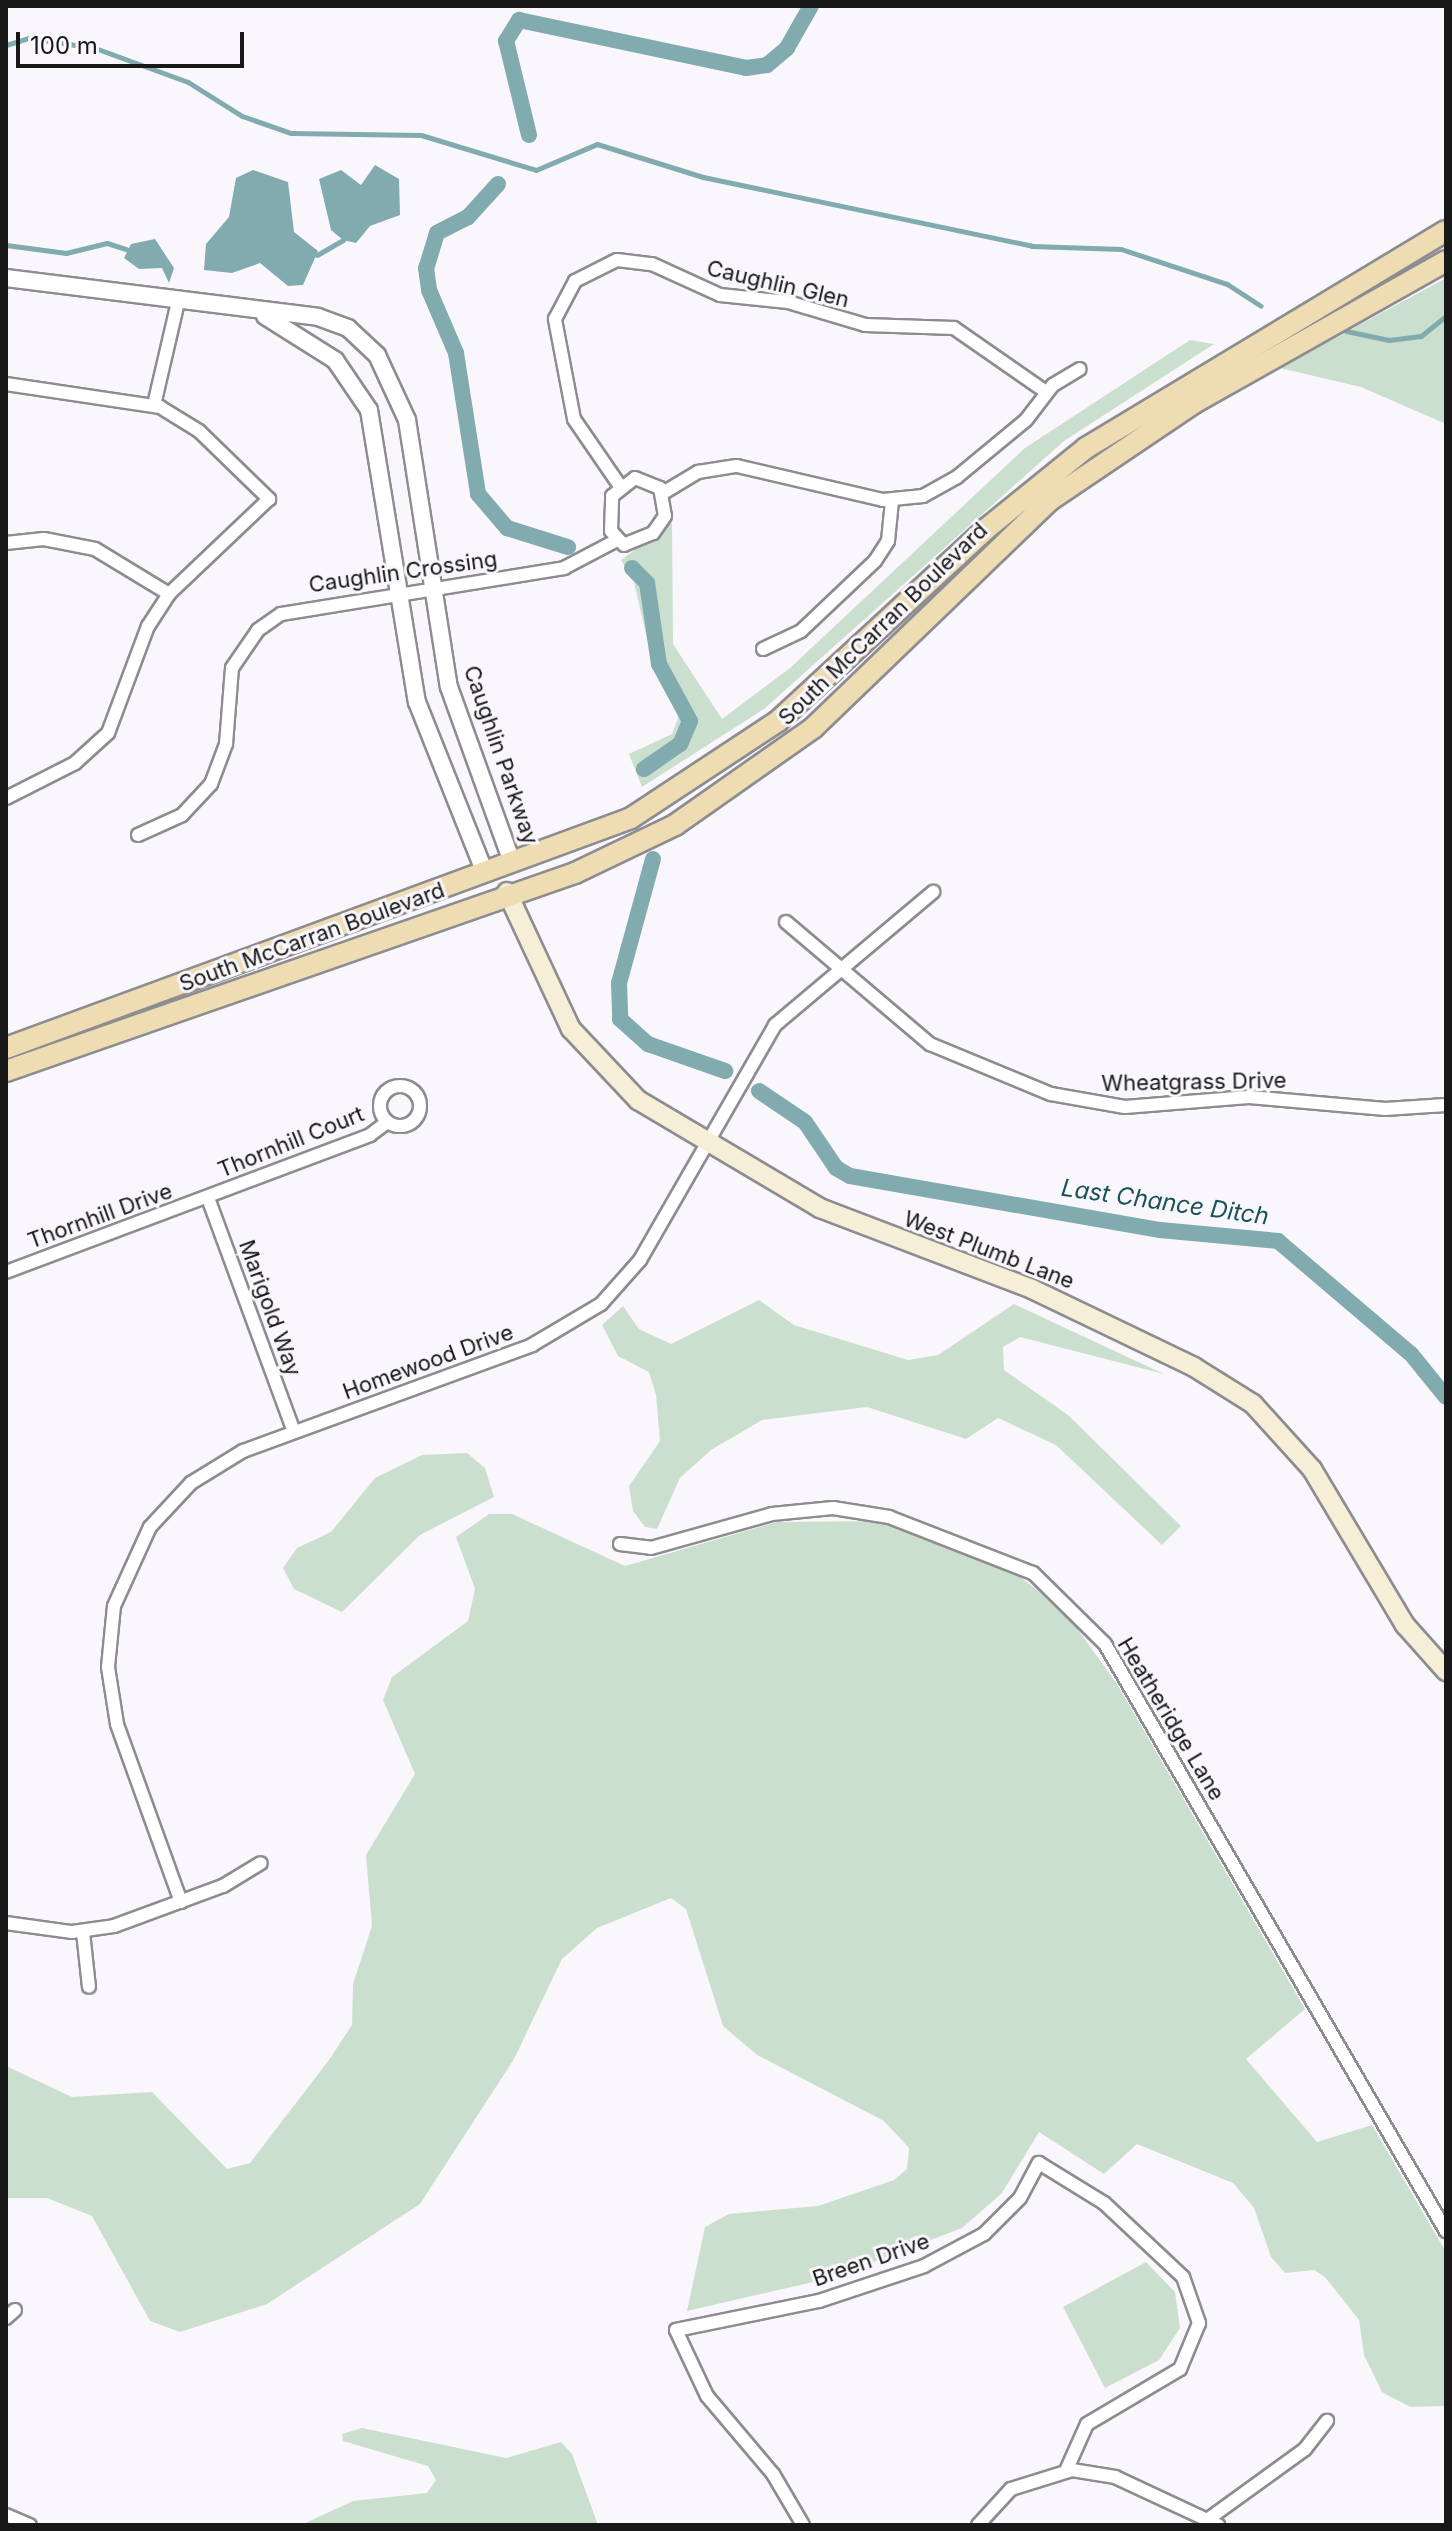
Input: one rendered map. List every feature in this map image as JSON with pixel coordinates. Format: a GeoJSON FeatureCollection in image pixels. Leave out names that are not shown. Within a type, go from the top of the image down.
{"type":"FeatureCollection","features":[{"type":"Feature","properties":{"kind":"main road","name":"South McCarran Boulevard"},"geometry":{"type":"LineString","coordinates":[[6,1048],[511,859],[631,818],[689,785],[778,721],[986,529],[1086,448],[1446,231]]}},
{"type":"Feature","properties":{"kind":"main road","name":"South McCarran Boulevard"},"geometry":{"type":"LineString","coordinates":[[6,1071],[507,892],[609,859],[722,798],[813,728],[1050,500],[1194,403],[1446,261]]}},
{"type":"Feature","properties":{"kind":"main road","name":"Caughlin Parkway"},"geometry":{"type":"LineString","coordinates":[[507,892],[511,859]]}},
{"type":"Feature","properties":{"kind":"main road","name":"Caughlin Parkway"},"geometry":{"type":"LineString","coordinates":[[484,870],[507,892]]}},
{"type":"Feature","properties":{"kind":"main road","name":"West Plumb Lane"},"geometry":{"type":"LineString","coordinates":[[507,892],[552,996],[590,1056],[638,1100],[820,1208],[1044,1295],[1194,1367],[1253,1404],[1312,1469],[1405,1625],[1446,1671]]}},
{"type":"Feature","properties":{"kind":"street","name":"Caughlin Glen"},"geometry":{"type":"LineString","coordinates":[[620,486],[574,419],[555,319],[575,281],[617,260],[652,264],[720,295],[788,302],[865,325],[954,328],[1046,392]]}},
{"type":"Feature","properties":{"kind":"street","name":"Caughlin Parkway"},"geometry":{"type":"LineString","coordinates":[[6,278],[263,315],[332,320],[364,340],[389,370],[407,420],[430,587],[449,687],[511,859]]}},
{"type":"Feature","properties":{"kind":"street"},"geometry":{"type":"LineString","coordinates":[[154,405],[178,302]]}},
{"type":"Feature","properties":{"kind":"street","name":"Caughlin Parkway"},"geometry":{"type":"LineString","coordinates":[[263,315],[335,360],[362,396],[417,702],[484,870]]}},
{"type":"Feature","properties":{"kind":"street"},"geometry":{"type":"LineString","coordinates":[[663,493],[698,472],[737,466],[892,501],[947,485],[1026,420],[1046,392],[1080,369]]}},
{"type":"Feature","properties":{"kind":"street"},"geometry":{"type":"LineString","coordinates":[[6,384],[154,405],[199,431],[269,499],[169,594],[139,647],[127,696],[108,733],[75,763],[6,798]]}},
{"type":"Feature","properties":{"kind":"street"},"geometry":{"type":"LineString","coordinates":[[642,477],[663,493],[658,529],[630,545],[617,540],[611,502],[620,486],[642,477]]}},
{"type":"Feature","properties":{"kind":"street"},"geometry":{"type":"LineString","coordinates":[[763,649],[801,631],[875,561],[888,541],[892,501]]}},
{"type":"Feature","properties":{"kind":"street"},"geometry":{"type":"LineString","coordinates":[[6,543],[44,539],[95,549],[169,594]]}},
{"type":"Feature","properties":{"kind":"street","name":"Caughlin Crossing"},"geometry":{"type":"LineString","coordinates":[[138,835],[182,815],[211,784],[226,744],[232,668],[258,630],[294,608],[564,568],[617,540]]}},
{"type":"Feature","properties":{"kind":"street","name":"Homewood Drive"},"geometry":{"type":"LineString","coordinates":[[181,1902],[114,1711],[108,1667],[114,1606],[134,1553],[169,1504],[217,1465],[577,1322],[640,1260],[770,1033],[839,966],[933,892]]}},
{"type":"Feature","properties":{"kind":"street","name":"Wheatgrass Drive"},"geometry":{"type":"LineString","coordinates":[[786,922],[839,966],[882,1008],[958,1061],[1079,1101],[1146,1107],[1249,1097],[1385,1109],[1446,1105]]}},
{"type":"Feature","properties":{"kind":"street","name":"Thornhill Court"},"geometry":{"type":"LineString","coordinates":[[208,1198],[387,1122]]}},
{"type":"Feature","properties":{"kind":"street","name":"Thornhill Drive"},"geometry":{"type":"LineString","coordinates":[[6,1272],[208,1198]]}},
{"type":"Feature","properties":{"kind":"street","name":"Marigold Way"},"geometry":{"type":"LineString","coordinates":[[208,1198],[294,1432]]}},
{"type":"Feature","properties":{"kind":"street","name":"Heatheridge Lane"},"geometry":{"type":"LineString","coordinates":[[620,1544],[651,1548],[772,1514],[833,1508],[889,1517],[1033,1573],[1105,1644],[1446,2231]]}},
{"type":"Feature","properties":{"kind":"street"},"geometry":{"type":"LineString","coordinates":[[6,1923],[83,1932],[181,1902],[261,1863]]}},
{"type":"Feature","properties":{"kind":"street"},"geometry":{"type":"LineString","coordinates":[[83,1932],[89,1987]]}},
{"type":"Feature","properties":{"kind":"street","name":"Breen Drive"},"geometry":{"type":"LineString","coordinates":[[803,2525],[773,2474],[707,2396],[676,2330],[819,2301],[924,2266],[994,2225],[1039,2163],[1089,2191],[1183,2277],[1199,2323],[1180,2369],[1087,2424],[1066,2471]]}},
{"type":"Feature","properties":{"kind":"street"},"geometry":{"type":"LineString","coordinates":[[978,2525],[1011,2489],[1066,2471],[1115,2477],[1212,2523],[1305,2449],[1327,2421]]}},
{"type":"Feature","properties":{"kind":"street"},"geometry":{"type":"LineString","coordinates":[[6,2515],[30,2525]]}},
{"type":"Feature","properties":{"kind":"green space"},"geometry":{"type":"Polygon","coordinates":[[[1446,278],[1446,424],[1361,387],[1280,368],[1446,278]]]}},
{"type":"Feature","properties":{"kind":"green space"},"geometry":{"type":"Polygon","coordinates":[[[1190,340],[1214,344],[1064,441],[764,709],[642,787],[629,754],[672,734],[680,713],[653,665],[634,582],[621,560],[672,523],[673,644],[722,719],[790,668],[1025,448],[1190,340]]]}},
{"type":"Feature","properties":{"kind":"green space"},"geometry":{"type":"Polygon","coordinates":[[[759,1300],[794,1325],[908,1360],[938,1355],[1014,1304],[1164,1374],[1020,1337],[1003,1347],[1004,1370],[1068,1415],[1181,1526],[1162,1545],[1056,1445],[998,1418],[966,1439],[867,1407],[762,1420],[711,1450],[680,1478],[657,1529],[645,1527],[633,1511],[629,1486],[660,1441],[656,1395],[649,1372],[618,1356],[602,1325],[623,1306],[639,1329],[671,1344],[759,1300]]]}},
{"type":"Feature","properties":{"kind":"green space"},"geometry":{"type":"Polygon","coordinates":[[[467,1453],[485,1468],[494,1497],[420,1535],[342,1612],[294,1589],[283,1568],[297,1548],[331,1532],[375,1478],[422,1455],[467,1453]]]}},
{"type":"Feature","properties":{"kind":"green space"},"geometry":{"type":"Polygon","coordinates":[[[489,1514],[512,1514],[625,1566],[777,1522],[878,1521],[1008,1568],[1036,1589],[1076,1627],[1117,1684],[1305,2009],[1246,2059],[1317,2142],[1372,2125],[1446,2252],[1446,2406],[1410,2407],[1382,2392],[1364,2355],[1359,2320],[1325,2277],[1314,2270],[1285,2273],[1271,2257],[1254,2208],[1233,2183],[1137,2144],[1104,2174],[1039,2132],[1002,2193],[962,2228],[835,2277],[687,2311],[705,2227],[729,2214],[818,2206],[894,2180],[907,2169],[909,2148],[884,2121],[757,2055],[723,2026],[686,1909],[671,1898],[597,1928],[562,1959],[514,2059],[420,2204],[267,2304],[180,2332],[150,2321],[92,2216],[47,2198],[6,2198],[6,2066],[72,2097],[152,2092],[227,2169],[250,2163],[329,2060],[352,2025],[353,1984],[372,1926],[366,1855],[415,1774],[383,1700],[392,1677],[468,1621],[475,1589],[456,1537],[489,1514]]]}},
{"type":"Feature","properties":{"kind":"green space"},"geometry":{"type":"Polygon","coordinates":[[[1146,2262],[1175,2292],[1180,2328],[1159,2360],[1105,2388],[1063,2307],[1146,2262]]]}},
{"type":"Feature","properties":{"kind":"green space"},"geometry":{"type":"Polygon","coordinates":[[[362,2428],[506,2458],[561,2442],[572,2454],[598,2525],[301,2525],[353,2501],[427,2493],[436,2480],[428,2466],[343,2441],[342,2434],[362,2428]]]}},
{"type":"Feature","properties":{"kind":"water"},"geometry":{"type":"Polygon","coordinates":[[[375,165],[399,179],[400,215],[370,226],[356,243],[343,240],[331,230],[319,179],[341,170],[361,185],[375,165]]]}},
{"type":"Feature","properties":{"kind":"water"},"geometry":{"type":"Polygon","coordinates":[[[253,170],[288,182],[294,232],[318,251],[303,285],[288,286],[260,263],[232,273],[204,270],[206,244],[229,217],[236,178],[253,170]]]}},
{"type":"Feature","properties":{"kind":"water"},"geometry":{"type":"Polygon","coordinates":[[[155,239],[174,268],[169,283],[162,268],[139,269],[124,258],[131,244],[155,239]]]}},
{"type":"Feature","properties":{"kind":"waterway","name":"Last Chance Ditch"},"geometry":{"type":"LineString","coordinates":[[529,135],[506,41],[519,20],[746,68],[767,65],[787,48],[811,6]]}},
{"type":"Feature","properties":{"kind":"waterway"},"geometry":{"type":"LineString","coordinates":[[6,45],[29,38],[95,48],[188,82],[242,116],[291,133],[421,135],[536,170],[597,144],[703,177],[1032,246],[1121,249],[1227,284],[1261,306]]}},
{"type":"Feature","properties":{"kind":"waterway","name":"Last Chance Ditch"},"geometry":{"type":"LineString","coordinates":[[498,184],[468,217],[437,233],[426,268],[429,290],[456,353],[478,494],[507,528],[568,547]]}},
{"type":"Feature","properties":{"kind":"waterway"},"geometry":{"type":"LineString","coordinates":[[317,255],[343,240]]}},
{"type":"Feature","properties":{"kind":"waterway"},"geometry":{"type":"LineString","coordinates":[[6,245],[66,253],[107,243],[126,249]]}},
{"type":"Feature","properties":{"kind":"waterway"},"geometry":{"type":"LineString","coordinates":[[1346,331],[1389,340],[1421,336],[1446,316]]}},
{"type":"Feature","properties":{"kind":"waterway","name":"Last Chance Ditch"},"geometry":{"type":"LineString","coordinates":[[632,568],[647,583],[659,664],[690,721],[680,744],[644,769]]}},
{"type":"Feature","properties":{"kind":"waterway","name":"Last Chance Ditch"},"geometry":{"type":"LineString","coordinates":[[653,859],[619,983],[620,1019],[648,1044],[725,1071]]}},
{"type":"Feature","properties":{"kind":"waterway","name":"Last Chance Ditch"},"geometry":{"type":"LineString","coordinates":[[759,1091],[805,1122],[836,1168],[850,1176],[1160,1230],[1278,1241],[1411,1354],[1446,1397]]}}]}
